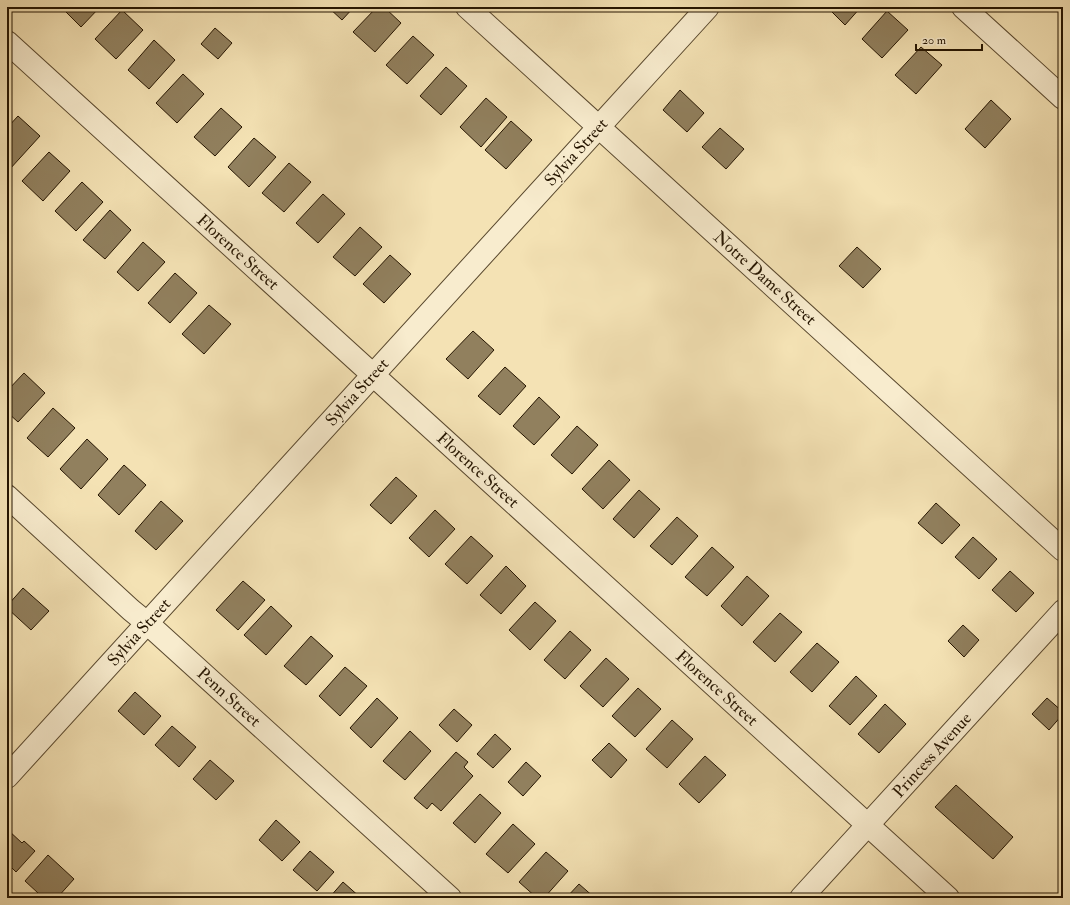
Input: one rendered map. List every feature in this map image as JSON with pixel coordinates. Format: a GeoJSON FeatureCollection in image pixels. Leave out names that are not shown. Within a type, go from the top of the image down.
{"type":"FeatureCollection","features":[{"type":"Feature","properties":{"kind":"street","name":"Notre Dame Street"},"geometry":{"type":"LineString","coordinates":[[467,7],[1063,550]]}},
{"type":"Feature","properties":{"kind":"street","name":"Sylvia Street"},"geometry":{"type":"LineString","coordinates":[[7,778],[708,7]]}},
{"type":"Feature","properties":{"kind":"street"},"geometry":{"type":"LineString","coordinates":[[963,7],[1063,98]]}},
{"type":"Feature","properties":{"kind":"street","name":"Florence Street"},"geometry":{"type":"LineString","coordinates":[[7,42],[948,898]]}},
{"type":"Feature","properties":{"kind":"street","name":"Penn Street"},"geometry":{"type":"LineString","coordinates":[[7,496],[450,898]]}},
{"type":"Feature","properties":{"kind":"street","name":"Princess Avenue"},"geometry":{"type":"LineString","coordinates":[[801,898],[1063,611]]}},
{"type":"Feature","properties":{"kind":"building"},"geometry":{"type":"Polygon","coordinates":[[[61,7],[100,7],[81,27],[61,7]]]}},
{"type":"Feature","properties":{"kind":"building"},"geometry":{"type":"Polygon","coordinates":[[[328,7],[354,7],[342,20],[328,7]]]}},
{"type":"Feature","properties":{"kind":"building"},"geometry":{"type":"Polygon","coordinates":[[[377,7],[384,7],[401,23],[375,52],[353,32],[377,7]]]}},
{"type":"Feature","properties":{"kind":"building"},"geometry":{"type":"Polygon","coordinates":[[[827,7],[861,7],[845,25],[827,7]]]}},
{"type":"Feature","properties":{"kind":"building"},"geometry":{"type":"Polygon","coordinates":[[[122,10],[143,30],[116,59],[95,39],[122,10]]]}},
{"type":"Feature","properties":{"kind":"building"},"geometry":{"type":"Polygon","coordinates":[[[887,11],[908,30],[882,58],[862,39],[887,11]]]}},
{"type":"Feature","properties":{"kind":"building"},"geometry":{"type":"Polygon","coordinates":[[[215,28],[232,43],[218,59],[201,44],[215,28]]]}},
{"type":"Feature","properties":{"kind":"building"},"geometry":{"type":"Polygon","coordinates":[[[413,36],[434,55],[407,84],[386,65],[413,36]]]}},
{"type":"Feature","properties":{"kind":"building"},"geometry":{"type":"Polygon","coordinates":[[[154,40],[175,60],[149,89],[128,70],[154,40]]]}},
{"type":"Feature","properties":{"kind":"building"},"geometry":{"type":"Polygon","coordinates":[[[921,47],[942,65],[916,94],[895,75],[921,47]]]}},
{"type":"Feature","properties":{"kind":"building"},"geometry":{"type":"Polygon","coordinates":[[[446,67],[467,86],[441,115],[420,96],[446,67]]]}},
{"type":"Feature","properties":{"kind":"building"},"geometry":{"type":"Polygon","coordinates":[[[183,74],[204,94],[177,123],[156,103],[183,74]]]}},
{"type":"Feature","properties":{"kind":"building"},"geometry":{"type":"Polygon","coordinates":[[[680,90],[704,113],[687,132],[663,110],[680,90]]]}},
{"type":"Feature","properties":{"kind":"building"},"geometry":{"type":"Polygon","coordinates":[[[486,98],[507,117],[481,147],[460,127],[486,98]]]}},
{"type":"Feature","properties":{"kind":"building"},"geometry":{"type":"Polygon","coordinates":[[[991,100],[1011,119],[985,148],[965,129],[991,100]]]}},
{"type":"Feature","properties":{"kind":"building"},"geometry":{"type":"Polygon","coordinates":[[[221,108],[242,127],[215,156],[194,137],[221,108]]]}},
{"type":"Feature","properties":{"kind":"building"},"geometry":{"type":"Polygon","coordinates":[[[18,116],[40,136],[9,170],[7,168],[7,128],[18,116]]]}},
{"type":"Feature","properties":{"kind":"building"},"geometry":{"type":"Polygon","coordinates":[[[511,121],[532,140],[506,169],[485,150],[511,121]]]}},
{"type":"Feature","properties":{"kind":"building"},"geometry":{"type":"Polygon","coordinates":[[[720,128],[744,149],[726,169],[702,147],[720,128]]]}},
{"type":"Feature","properties":{"kind":"building"},"geometry":{"type":"Polygon","coordinates":[[[254,138],[276,157],[249,187],[228,167],[254,138]]]}},
{"type":"Feature","properties":{"kind":"building"},"geometry":{"type":"Polygon","coordinates":[[[49,152],[70,171],[43,201],[22,181],[49,152]]]}},
{"type":"Feature","properties":{"kind":"building"},"geometry":{"type":"Polygon","coordinates":[[[289,163],[311,182],[284,212],[262,193],[289,163]]]}},
{"type":"Feature","properties":{"kind":"building"},"geometry":{"type":"Polygon","coordinates":[[[82,182],[103,202],[76,231],[55,211],[82,182]]]}},
{"type":"Feature","properties":{"kind":"building"},"geometry":{"type":"Polygon","coordinates":[[[323,194],[345,214],[318,243],[296,223],[323,194]]]}},
{"type":"Feature","properties":{"kind":"building"},"geometry":{"type":"Polygon","coordinates":[[[110,210],[131,230],[105,259],[83,240],[110,210]]]}},
{"type":"Feature","properties":{"kind":"building"},"geometry":{"type":"Polygon","coordinates":[[[360,227],[382,247],[355,276],[333,257],[360,227]]]}},
{"type":"Feature","properties":{"kind":"building"},"geometry":{"type":"Polygon","coordinates":[[[143,242],[165,262],[138,291],[117,272],[143,242]]]}},
{"type":"Feature","properties":{"kind":"building"},"geometry":{"type":"Polygon","coordinates":[[[857,247],[881,269],[863,288],[839,266],[857,247]]]}},
{"type":"Feature","properties":{"kind":"building"},"geometry":{"type":"Polygon","coordinates":[[[390,255],[411,274],[384,303],[363,284],[390,255]]]}},
{"type":"Feature","properties":{"kind":"building"},"geometry":{"type":"Polygon","coordinates":[[[175,273],[197,293],[170,323],[148,303],[175,273]]]}},
{"type":"Feature","properties":{"kind":"building"},"geometry":{"type":"Polygon","coordinates":[[[209,305],[231,324],[204,354],[182,334],[209,305]]]}},
{"type":"Feature","properties":{"kind":"building"},"geometry":{"type":"Polygon","coordinates":[[[473,331],[494,350],[468,379],[446,359],[473,331]]]}},
{"type":"Feature","properties":{"kind":"building"},"geometry":{"type":"Polygon","coordinates":[[[505,367],[526,386],[500,415],[478,396],[505,367]]]}},
{"type":"Feature","properties":{"kind":"building"},"geometry":{"type":"Polygon","coordinates":[[[24,373],[45,393],[18,422],[7,412],[7,391],[24,373]]]}},
{"type":"Feature","properties":{"kind":"building"},"geometry":{"type":"Polygon","coordinates":[[[539,397],[560,417],[534,445],[513,426],[539,397]]]}},
{"type":"Feature","properties":{"kind":"building"},"geometry":{"type":"Polygon","coordinates":[[[53,408],[75,428],[48,457],[27,438],[53,408]]]}},
{"type":"Feature","properties":{"kind":"building"},"geometry":{"type":"Polygon","coordinates":[[[577,426],[598,445],[572,474],[551,455],[577,426]]]}},
{"type":"Feature","properties":{"kind":"building"},"geometry":{"type":"Polygon","coordinates":[[[87,439],[108,459],[81,489],[60,469],[87,439]]]}},
{"type":"Feature","properties":{"kind":"building"},"geometry":{"type":"Polygon","coordinates":[[[609,460],[630,480],[603,509],[582,489],[609,460]]]}},
{"type":"Feature","properties":{"kind":"building"},"geometry":{"type":"Polygon","coordinates":[[[124,465],[146,485],[119,515],[98,495],[124,465]]]}},
{"type":"Feature","properties":{"kind":"building"},"geometry":{"type":"Polygon","coordinates":[[[396,477],[417,496],[391,524],[370,505],[396,477]]]}},
{"type":"Feature","properties":{"kind":"building"},"geometry":{"type":"Polygon","coordinates":[[[639,490],[660,509],[634,538],[613,519],[639,490]]]}},
{"type":"Feature","properties":{"kind":"building"},"geometry":{"type":"Polygon","coordinates":[[[161,501],[183,521],[156,550],[135,531],[161,501]]]}},
{"type":"Feature","properties":{"kind":"building"},"geometry":{"type":"Polygon","coordinates":[[[936,503],[960,525],[942,544],[918,523],[936,503]]]}},
{"type":"Feature","properties":{"kind":"building"},"geometry":{"type":"Polygon","coordinates":[[[435,510],[455,529],[429,557],[409,538],[435,510]]]}},
{"type":"Feature","properties":{"kind":"building"},"geometry":{"type":"Polygon","coordinates":[[[677,517],[698,536],[672,565],[650,546],[677,517]]]}},
{"type":"Feature","properties":{"kind":"building"},"geometry":{"type":"Polygon","coordinates":[[[471,536],[493,556],[467,584],[445,564],[471,536]]]}},
{"type":"Feature","properties":{"kind":"building"},"geometry":{"type":"Polygon","coordinates":[[[973,537],[997,559],[979,579],[955,557],[973,537]]]}},
{"type":"Feature","properties":{"kind":"building"},"geometry":{"type":"Polygon","coordinates":[[[712,547],[734,567],[707,596],[685,577],[712,547]]]}},
{"type":"Feature","properties":{"kind":"building"},"geometry":{"type":"Polygon","coordinates":[[[506,566],[526,586],[501,614],[480,595],[506,566]]]}},
{"type":"Feature","properties":{"kind":"building"},"geometry":{"type":"Polygon","coordinates":[[[1010,571],[1034,593],[1016,612],[992,590],[1010,571]]]}},
{"type":"Feature","properties":{"kind":"building"},"geometry":{"type":"Polygon","coordinates":[[[7,574],[12,578],[7,583],[7,574]]]}},
{"type":"Feature","properties":{"kind":"building"},"geometry":{"type":"Polygon","coordinates":[[[747,576],[769,596],[742,626],[721,606],[747,576]]]}},
{"type":"Feature","properties":{"kind":"building"},"geometry":{"type":"Polygon","coordinates":[[[243,581],[265,600],[238,630],[216,610],[243,581]]]}},
{"type":"Feature","properties":{"kind":"building"},"geometry":{"type":"Polygon","coordinates":[[[23,588],[49,611],[31,630],[7,608],[7,606],[23,588]]]}},
{"type":"Feature","properties":{"kind":"building"},"geometry":{"type":"Polygon","coordinates":[[[535,602],[556,621],[530,650],[509,630],[535,602]]]}},
{"type":"Feature","properties":{"kind":"building"},"geometry":{"type":"Polygon","coordinates":[[[271,606],[292,626],[266,655],[244,635],[271,606]]]}},
{"type":"Feature","properties":{"kind":"building"},"geometry":{"type":"Polygon","coordinates":[[[780,613],[802,632],[775,662],[753,642],[780,613]]]}},
{"type":"Feature","properties":{"kind":"building"},"geometry":{"type":"Polygon","coordinates":[[[963,625],[979,640],[964,657],[948,641],[963,625]]]}},
{"type":"Feature","properties":{"kind":"building"},"geometry":{"type":"Polygon","coordinates":[[[570,631],[591,650],[565,679],[544,660],[570,631]]]}},
{"type":"Feature","properties":{"kind":"building"},"geometry":{"type":"Polygon","coordinates":[[[311,636],[333,656],[306,685],[284,666],[311,636]]]}},
{"type":"Feature","properties":{"kind":"building"},"geometry":{"type":"Polygon","coordinates":[[[817,643],[839,662],[812,692],[790,672],[817,643]]]}},
{"type":"Feature","properties":{"kind":"building"},"geometry":{"type":"Polygon","coordinates":[[[606,658],[629,679],[603,707],[580,686],[606,658]]]}},
{"type":"Feature","properties":{"kind":"building"},"geometry":{"type":"Polygon","coordinates":[[[345,667],[367,686],[340,716],[319,696],[345,667]]]}},
{"type":"Feature","properties":{"kind":"building"},"geometry":{"type":"Polygon","coordinates":[[[856,676],[877,696],[850,725],[829,706],[856,676]]]}},
{"type":"Feature","properties":{"kind":"building"},"geometry":{"type":"Polygon","coordinates":[[[638,688],[661,709],[635,737],[612,716],[638,688]]]}},
{"type":"Feature","properties":{"kind":"building"},"geometry":{"type":"Polygon","coordinates":[[[135,692],[161,716],[144,735],[118,711],[135,692]]]}},
{"type":"Feature","properties":{"kind":"building"},"geometry":{"type":"Polygon","coordinates":[[[377,698],[398,718],[371,748],[350,728],[377,698]]]}},
{"type":"Feature","properties":{"kind":"building"},"geometry":{"type":"Polygon","coordinates":[[[1047,698],[1063,712],[1063,714],[1049,730],[1032,714],[1047,698]]]}},
{"type":"Feature","properties":{"kind":"building"},"geometry":{"type":"Polygon","coordinates":[[[885,704],[906,724],[879,753],[858,734],[885,704]]]}},
{"type":"Feature","properties":{"kind":"building"},"geometry":{"type":"Polygon","coordinates":[[[454,709],[472,725],[457,742],[439,725],[454,709]]]}},
{"type":"Feature","properties":{"kind":"building"},"geometry":{"type":"Polygon","coordinates":[[[672,720],[693,739],[667,768],[646,749],[672,720]]]}},
{"type":"Feature","properties":{"kind":"building"},"geometry":{"type":"Polygon","coordinates":[[[172,726],[196,747],[179,767],[155,745],[172,726]]]}},
{"type":"Feature","properties":{"kind":"building"},"geometry":{"type":"Polygon","coordinates":[[[410,731],[431,751],[405,780],[383,761],[410,731]]]}},
{"type":"Feature","properties":{"kind":"building"},"geometry":{"type":"Polygon","coordinates":[[[495,734],[511,749],[493,768],[477,754],[495,734]]]}},
{"type":"Feature","properties":{"kind":"building"},"geometry":{"type":"Polygon","coordinates":[[[609,743],[627,760],[611,778],[592,760],[609,743]]]}},
{"type":"Feature","properties":{"kind":"building"},"geometry":{"type":"Polygon","coordinates":[[[456,752],[468,762],[464,767],[473,776],[441,811],[432,803],[427,809],[414,798],[456,752]]]}},
{"type":"Feature","properties":{"kind":"building"},"geometry":{"type":"Polygon","coordinates":[[[705,756],[726,775],[699,803],[679,784],[705,756]]]}},
{"type":"Feature","properties":{"kind":"building"},"geometry":{"type":"Polygon","coordinates":[[[210,760],[234,781],[216,800],[193,779],[210,760]]]}},
{"type":"Feature","properties":{"kind":"building"},"geometry":{"type":"Polygon","coordinates":[[[526,762],[541,776],[523,796],[508,782],[526,762]]]}},
{"type":"Feature","properties":{"kind":"building"},"geometry":{"type":"Polygon","coordinates":[[[956,785],[1013,837],[993,859],[935,807],[956,785]]]}},
{"type":"Feature","properties":{"kind":"building"},"geometry":{"type":"Polygon","coordinates":[[[480,794],[501,813],[475,843],[453,823],[480,794]]]}},
{"type":"Feature","properties":{"kind":"building"},"geometry":{"type":"Polygon","coordinates":[[[276,820],[300,842],[282,861],[259,840],[276,820]]]}},
{"type":"Feature","properties":{"kind":"building"},"geometry":{"type":"Polygon","coordinates":[[[513,824],[535,844],[508,873],[486,854],[513,824]]]}},
{"type":"Feature","properties":{"kind":"building"},"geometry":{"type":"Polygon","coordinates":[[[8,830],[22,843],[24,841],[35,851],[16,872],[7,863],[8,830]]]}},
{"type":"Feature","properties":{"kind":"building"},"geometry":{"type":"Polygon","coordinates":[[[310,851],[334,872],[317,891],[293,870],[310,851]]]}},
{"type":"Feature","properties":{"kind":"building"},"geometry":{"type":"Polygon","coordinates":[[[546,852],[568,871],[544,898],[537,898],[519,882],[546,852]]]}},
{"type":"Feature","properties":{"kind":"building"},"geometry":{"type":"Polygon","coordinates":[[[48,855],[74,879],[57,898],[34,898],[38,893],[25,881],[48,855]]]}},
{"type":"Feature","properties":{"kind":"building"},"geometry":{"type":"Polygon","coordinates":[[[343,882],[361,898],[329,898],[343,882]]]}},
{"type":"Feature","properties":{"kind":"building"},"geometry":{"type":"Polygon","coordinates":[[[579,884],[595,898],[566,898],[579,884]]]}}]}
